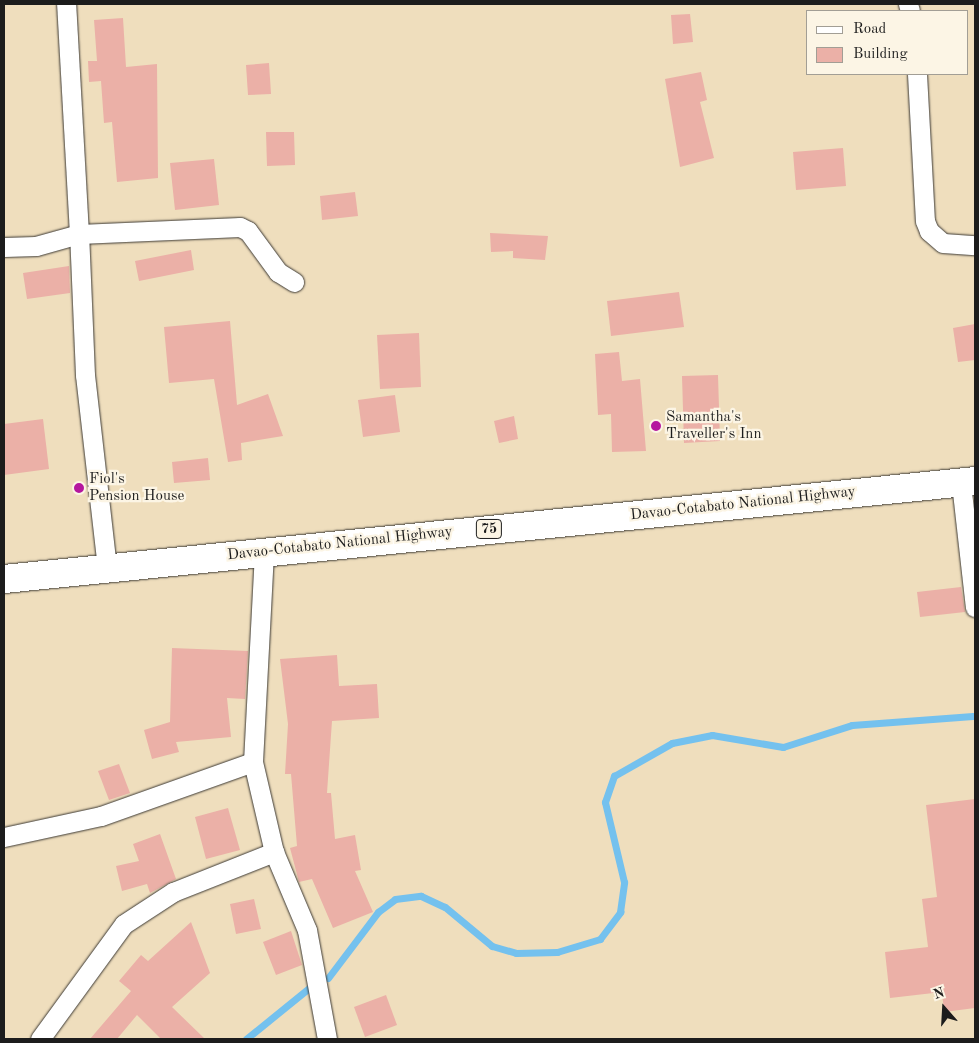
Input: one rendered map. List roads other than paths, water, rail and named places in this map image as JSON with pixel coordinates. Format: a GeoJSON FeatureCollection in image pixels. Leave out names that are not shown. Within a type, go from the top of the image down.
{"type":"FeatureCollection","features":[{"type":"Feature","properties":{"kind":"highway","name":"Davao-Cotabato National Highway"},"geometry":{"type":"LineString","coordinates":[[4,579],[968,482]]}},
{"type":"Feature","properties":{"kind":"street"},"geometry":{"type":"LineString","coordinates":[[66,4],[85,375],[107,568]]}},
{"type":"Feature","properties":{"kind":"street"},"geometry":{"type":"LineString","coordinates":[[917,75],[925,221],[929,231],[943,243],[975,245]]}},
{"type":"Feature","properties":{"kind":"street"},"geometry":{"type":"LineString","coordinates":[[4,247],[36,246],[79,234],[240,227],[248,230],[278,272],[294,282]]}},
{"type":"Feature","properties":{"kind":"street"},"geometry":{"type":"LineString","coordinates":[[968,482],[975,607]]}},
{"type":"Feature","properties":{"kind":"street"},"geometry":{"type":"LineString","coordinates":[[264,552],[253,762],[274,852],[307,930],[327,1039]]}},
{"type":"Feature","properties":{"kind":"street"},"geometry":{"type":"LineString","coordinates":[[4,837],[101,816],[253,762]]}},
{"type":"Feature","properties":{"kind":"street"},"geometry":{"type":"LineString","coordinates":[[40,1039],[124,924],[173,892],[274,852]]}},
{"type":"Feature","properties":{"kind":"waterway"},"geometry":{"type":"LineString","coordinates":[[328,978],[378,912],[395,899],[421,896],[445,907],[492,946],[516,953],[557,952],[600,939],[620,912],[624,882],[605,802],[614,776],[672,743],[712,735],[783,747],[852,725],[973,716]]}},
{"type":"Feature","properties":{"kind":"waterway"},"geometry":{"type":"LineString","coordinates":[[246,1039],[309,988]]}},
{"type":"Feature","properties":{"kind":"place","name":"Samantha's Traveller's Inn"},"geometry":{"type":"Point","coordinates":[656,426]}},
{"type":"Feature","properties":{"kind":"place","name":"Fiol's Pension House"},"geometry":{"type":"Point","coordinates":[79,488]}}]}
